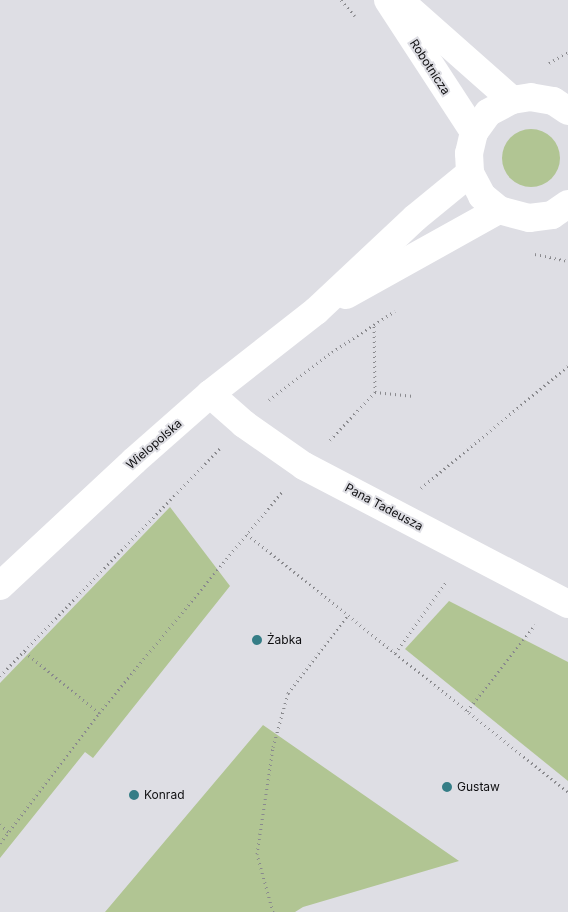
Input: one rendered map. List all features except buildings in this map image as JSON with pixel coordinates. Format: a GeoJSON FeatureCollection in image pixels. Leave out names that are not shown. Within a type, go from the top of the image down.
{"type":"FeatureCollection","features":[{"type":"Feature","properties":{"kind":"street","name":"Robotnicza"},"geometry":{"type":"LineString","coordinates":[[388,0],[474,132]]}},
{"type":"Feature","properties":{"kind":"street","name":"Robotnicza"},"geometry":{"type":"LineString","coordinates":[[399,0],[512,100]]}},
{"type":"Feature","properties":{"kind":"street"},"geometry":{"type":"LineString","coordinates":[[563,99],[531,96],[512,100],[488,113],[474,132],[469,153],[470,173],[482,196],[500,210],[529,218],[563,215]]}},
{"type":"Feature","properties":{"kind":"street","name":"Wielopolska"},"geometry":{"type":"LineString","coordinates":[[0,586],[210,394],[316,311],[415,218],[470,173]]}},
{"type":"Feature","properties":{"kind":"street","name":"Wielopolska"},"geometry":{"type":"LineString","coordinates":[[316,311],[500,210]]}},
{"type":"Feature","properties":{"kind":"street","name":"Pana Tadeusza"},"geometry":{"type":"LineString","coordinates":[[210,394],[244,424],[304,466],[562,601]]}},
{"type":"Feature","properties":{"kind":"path"},"geometry":{"type":"LineString","coordinates":[[341,0],[360,22]]}},
{"type":"Feature","properties":{"kind":"path"},"geometry":{"type":"LineString","coordinates":[[525,252],[568,261]]}},
{"type":"Feature","properties":{"kind":"path"},"geometry":{"type":"LineString","coordinates":[[270,398],[398,309]]}},
{"type":"Feature","properties":{"kind":"path"},"geometry":{"type":"LineString","coordinates":[[324,446],[375,392],[374,324]]}},
{"type":"Feature","properties":{"kind":"path"},"geometry":{"type":"LineString","coordinates":[[397,514],[408,499],[568,366]]}},
{"type":"Feature","properties":{"kind":"path"},"geometry":{"type":"LineString","coordinates":[[375,392],[414,396]]}},
{"type":"Feature","properties":{"kind":"path"},"geometry":{"type":"LineString","coordinates":[[0,676],[212,455]]}},
{"type":"Feature","properties":{"kind":"path"},"geometry":{"type":"LineString","coordinates":[[0,843],[99,713],[284,489]]}},
{"type":"Feature","properties":{"kind":"path"},"geometry":{"type":"LineString","coordinates":[[247,534],[568,792]]}},
{"type":"Feature","properties":{"kind":"path"},"geometry":{"type":"LineString","coordinates":[[395,653],[468,552]]}},
{"type":"Feature","properties":{"kind":"path"},"geometry":{"type":"LineString","coordinates":[[467,711],[562,601]]}},
{"type":"Feature","properties":{"kind":"path"},"geometry":{"type":"LineString","coordinates":[[273,912],[257,854],[273,747],[288,692],[347,616]]}},
{"type":"Feature","properties":{"kind":"path"},"geometry":{"type":"LineString","coordinates":[[25,652],[99,713]]}},
{"type":"Feature","properties":{"kind":"path"},"geometry":{"type":"LineString","coordinates":[[0,824],[9,832]]}},
{"type":"Feature","properties":{"kind":"green space"},"geometry":{"type":"Polygon","coordinates":[[[531,129],[547,134],[555,142],[560,158],[555,174],[547,182],[531,187],[515,182],[507,174],[502,158],[507,142],[515,134],[531,129]]]}},
{"type":"Feature","properties":{"kind":"green space"},"geometry":{"type":"Polygon","coordinates":[[[170,507],[230,586],[93,758],[85,752],[0,858],[0,683],[170,507]]]}},
{"type":"Feature","properties":{"kind":"green space"},"geometry":{"type":"Polygon","coordinates":[[[449,601],[568,662],[568,781],[405,649],[449,601]]]}},
{"type":"Feature","properties":{"kind":"green space"},"geometry":{"type":"Polygon","coordinates":[[[263,725],[459,861],[303,907],[295,912],[105,912],[263,725]]]}},
{"type":"Feature","properties":{"kind":"place","name":"Żabka"},"geometry":{"type":"Point","coordinates":[257,640]}},
{"type":"Feature","properties":{"kind":"place","name":"Gustaw"},"geometry":{"type":"Point","coordinates":[447,787]}},
{"type":"Feature","properties":{"kind":"place","name":"Konrad"},"geometry":{"type":"Point","coordinates":[134,795]}}]}
